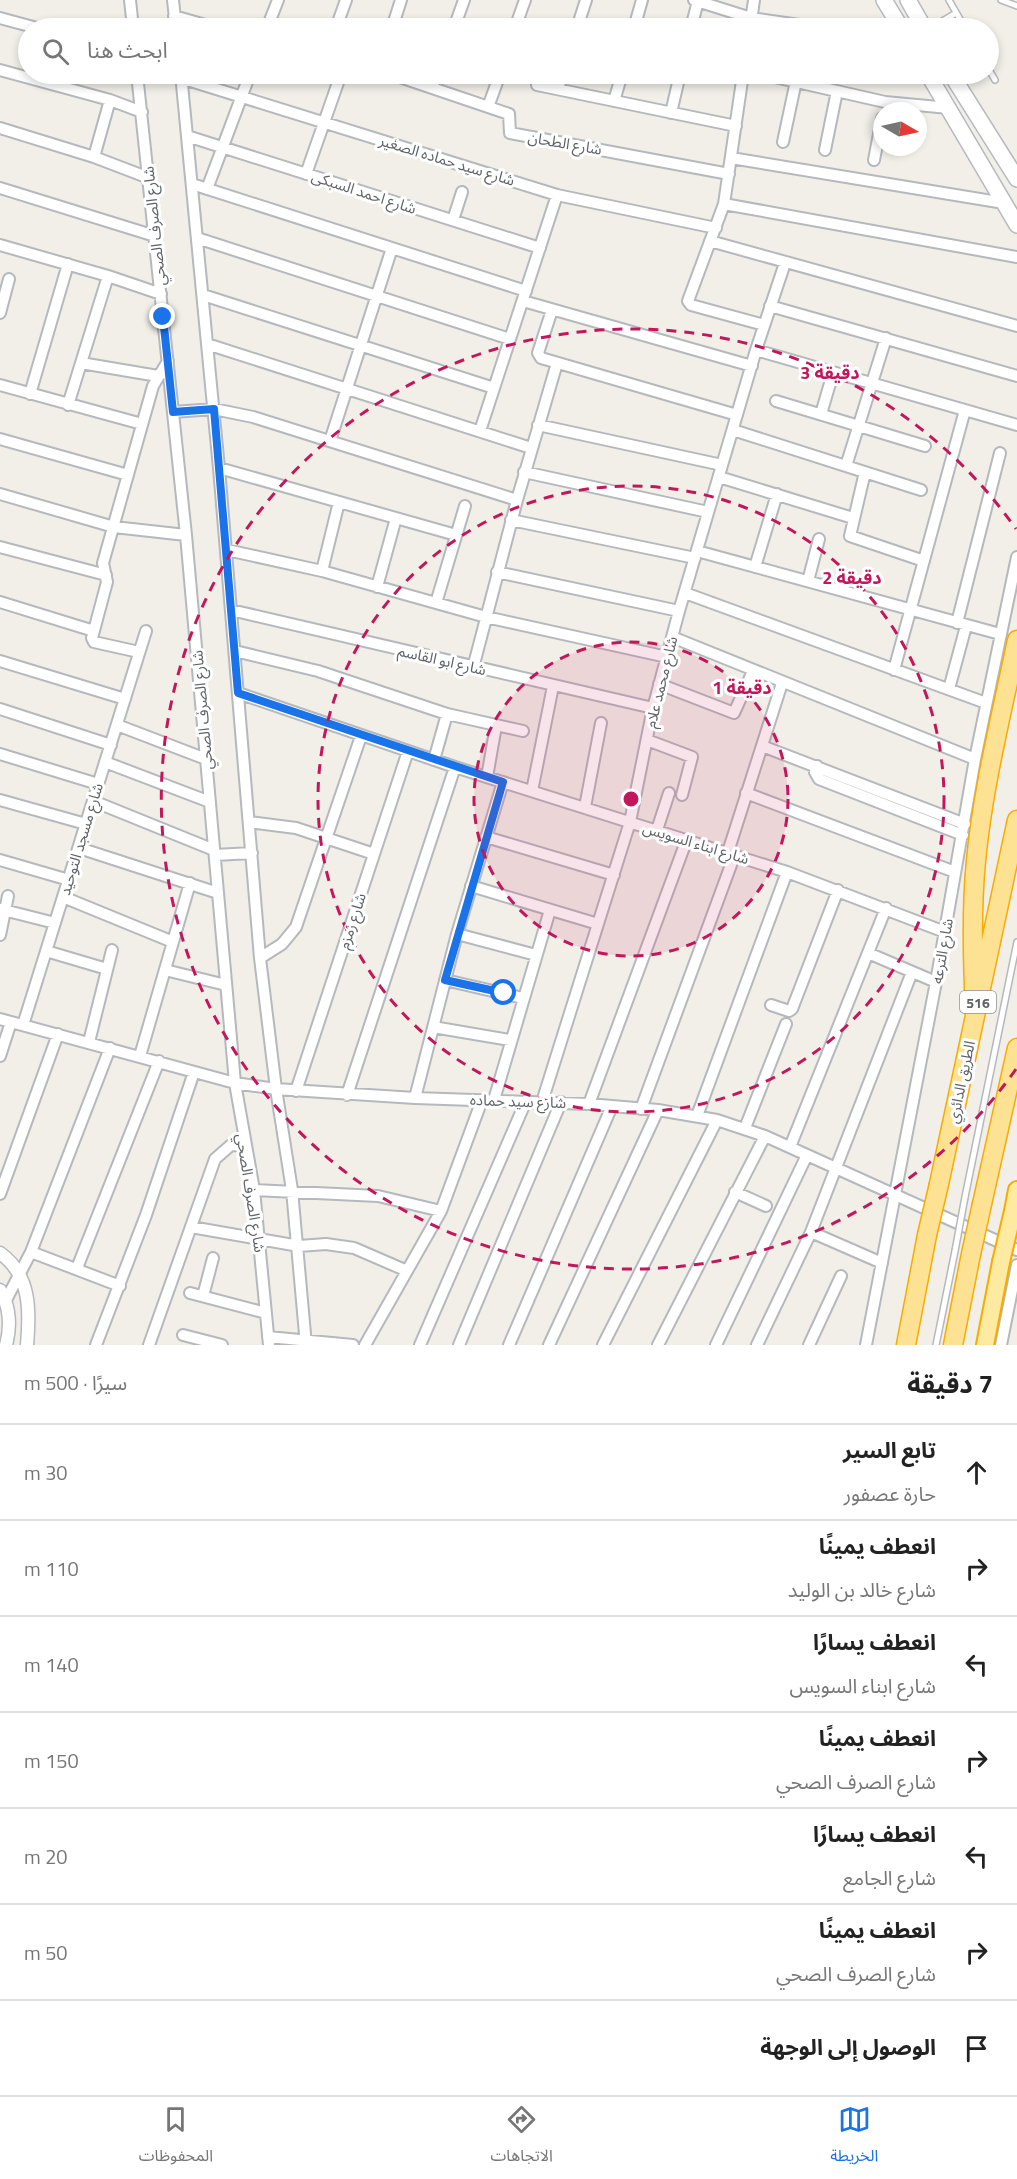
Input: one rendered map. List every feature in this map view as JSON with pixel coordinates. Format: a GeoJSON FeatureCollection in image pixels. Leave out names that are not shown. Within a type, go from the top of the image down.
{"type":"FeatureCollection","features":[{"type":"Feature","properties":{"kind":"highway"},"geometry":{"type":"LineString","coordinates":[[975,1016],[972,923],[976,860],[1009,637]]}},
{"type":"Feature","properties":{"kind":"highway","name":"الطريق الدائري"},"geometry":{"type":"LineString","coordinates":[[906,1345],[927,1235],[1017,820]]}},
{"type":"Feature","properties":{"kind":"highway"},"geometry":{"type":"LineString","coordinates":[[953,1345],[963,1252],[974,1201],[1017,1048]]}},
{"type":"Feature","properties":{"kind":"highway"},"geometry":{"type":"LineString","coordinates":[[985,1345],[1009,1263],[1017,1190]]}},
{"type":"Feature","properties":{"kind":"main road"},"geometry":{"type":"LineString","coordinates":[[884,0],[895,18]]}},
{"type":"Feature","properties":{"kind":"main road"},"geometry":{"type":"LineString","coordinates":[[908,0],[918,18]]}},
{"type":"Feature","properties":{"kind":"main road"},"geometry":{"type":"LineString","coordinates":[[934,84],[1017,225]]}},
{"type":"Feature","properties":{"kind":"main road"},"geometry":{"type":"LineString","coordinates":[[957,84],[1017,179]]}},
{"type":"Feature","properties":{"kind":"main road"},"geometry":{"type":"LineString","coordinates":[[949,108],[966,99]]}},
{"type":"Feature","properties":{"kind":"street"},"geometry":{"type":"LineString","coordinates":[[130,0],[132,18]]}},
{"type":"Feature","properties":{"kind":"street"},"geometry":{"type":"LineString","coordinates":[[173,0],[174,16],[181,18]]}},
{"type":"Feature","properties":{"kind":"street"},"geometry":{"type":"LineString","coordinates":[[271,18],[278,0]]}},
{"type":"Feature","properties":{"kind":"street"},"geometry":{"type":"LineString","coordinates":[[340,18],[346,0]]}},
{"type":"Feature","properties":{"kind":"street"},"geometry":{"type":"LineString","coordinates":[[395,18],[401,0]]}},
{"type":"Feature","properties":{"kind":"street"},"geometry":{"type":"LineString","coordinates":[[458,18],[464,0]]}},
{"type":"Feature","properties":{"kind":"street"},"geometry":{"type":"LineString","coordinates":[[519,18],[525,0]]}},
{"type":"Feature","properties":{"kind":"street"},"geometry":{"type":"LineString","coordinates":[[580,18],[586,0]]}},
{"type":"Feature","properties":{"kind":"street"},"geometry":{"type":"LineString","coordinates":[[637,18],[642,0]]}},
{"type":"Feature","properties":{"kind":"street"},"geometry":{"type":"LineString","coordinates":[[752,18],[754,0]]}},
{"type":"Feature","properties":{"kind":"street"},"geometry":{"type":"LineString","coordinates":[[693,18],[696,1],[738,18]]}},
{"type":"Feature","properties":{"kind":"street"},"geometry":{"type":"LineString","coordinates":[[0,18],[18,23]]}},
{"type":"Feature","properties":{"kind":"street"},"geometry":{"type":"LineString","coordinates":[[0,70],[18,75]]}},
{"type":"Feature","properties":{"kind":"street"},"geometry":{"type":"LineString","coordinates":[[51,84],[110,100],[142,112]]}},
{"type":"Feature","properties":{"kind":"street","name":"شارع الصرف الصحي"},"geometry":{"type":"LineString","coordinates":[[139,84],[186,535],[235,1083],[244,1146],[254,1190],[268,1341]]}},
{"type":"Feature","properties":{"kind":"street"},"geometry":{"type":"LineString","coordinates":[[182,84],[214,409],[260,958],[299,1246],[306,1342]]}},
{"type":"Feature","properties":{"kind":"street","name":"شارع سيد حماده الصغير"},"geometry":{"type":"LineString","coordinates":[[204,84],[557,195],[716,228]]}},
{"type":"Feature","properties":{"kind":"street"},"geometry":{"type":"LineString","coordinates":[[207,189],[247,84]]}},
{"type":"Feature","properties":{"kind":"street"},"geometry":{"type":"LineString","coordinates":[[306,174],[337,84]]}},
{"type":"Feature","properties":{"kind":"street","name":"شارع الطحان"},"geometry":{"type":"LineString","coordinates":[[420,84],[510,115],[510,133],[729,174]]}},
{"type":"Feature","properties":{"kind":"street"},"geometry":{"type":"LineString","coordinates":[[432,88],[434,84]]}},
{"type":"Feature","properties":{"kind":"street"},"geometry":{"type":"LineString","coordinates":[[488,107],[496,84]]}},
{"type":"Feature","properties":{"kind":"street"},"geometry":{"type":"LineString","coordinates":[[558,89],[560,84]]}},
{"type":"Feature","properties":{"kind":"street"},"geometry":{"type":"LineString","coordinates":[[614,101],[619,84]]}},
{"type":"Feature","properties":{"kind":"street"},"geometry":{"type":"LineString","coordinates":[[671,113],[678,84]]}},
{"type":"Feature","properties":{"kind":"street"},"geometry":{"type":"LineString","coordinates":[[742,84],[724,204],[688,303],[764,325]]}},
{"type":"Feature","properties":{"kind":"street"},"geometry":{"type":"LineString","coordinates":[[783,142],[795,84]]}},
{"type":"Feature","properties":{"kind":"street"},"geometry":{"type":"LineString","coordinates":[[808,84],[873,102]]}},
{"type":"Feature","properties":{"kind":"street"},"geometry":{"type":"LineString","coordinates":[[537,85],[736,126]]}},
{"type":"Feature","properties":{"kind":"street"},"geometry":{"type":"LineString","coordinates":[[825,150],[837,91]]}},
{"type":"Feature","properties":{"kind":"street"},"geometry":{"type":"LineString","coordinates":[[94,157],[110,100]]}},
{"type":"Feature","properties":{"kind":"street"},"geometry":{"type":"LineString","coordinates":[[927,107],[949,108]]}},
{"type":"Feature","properties":{"kind":"street"},"geometry":{"type":"LineString","coordinates":[[0,128],[94,157],[149,178]]}},
{"type":"Feature","properties":{"kind":"street","name":"شارع احمد السبكى"},"geometry":{"type":"LineString","coordinates":[[187,136],[540,248]]}},
{"type":"Feature","properties":{"kind":"street"},"geometry":{"type":"LineString","coordinates":[[874,160],[875,156]]}},
{"type":"Feature","properties":{"kind":"street"},"geometry":{"type":"LineString","coordinates":[[731,158],[1004,203]]}},
{"type":"Feature","properties":{"kind":"street"},"geometry":{"type":"LineString","coordinates":[[192,184],[392,248],[524,296],[552,310],[752,366]]}},
{"type":"Feature","properties":{"kind":"street"},"geometry":{"type":"LineString","coordinates":[[0,188],[155,236]]}},
{"type":"Feature","properties":{"kind":"street"},"geometry":{"type":"LineString","coordinates":[[453,220],[462,192]]}},
{"type":"Feature","properties":{"kind":"street"},"geometry":{"type":"LineString","coordinates":[[480,431],[557,195]]}},
{"type":"Feature","properties":{"kind":"street"},"geometry":{"type":"LineString","coordinates":[[724,204],[1017,258]]}},
{"type":"Feature","properties":{"kind":"street"},"geometry":{"type":"LineString","coordinates":[[197,238],[510,339]]}},
{"type":"Feature","properties":{"kind":"street"},"geometry":{"type":"LineString","coordinates":[[710,241],[1017,326]]}},
{"type":"Feature","properties":{"kind":"street"},"geometry":{"type":"LineString","coordinates":[[0,244],[161,294]]}},
{"type":"Feature","properties":{"kind":"street"},"geometry":{"type":"LineString","coordinates":[[330,441],[392,248]]}},
{"type":"Feature","properties":{"kind":"street","name":"شارع محمد علام"},"geometry":{"type":"LineString","coordinates":[[542,1102],[630,822],[653,708],[679,611],[756,350],[785,263]]}},
{"type":"Feature","properties":{"kind":"street"},"geometry":{"type":"LineString","coordinates":[[30,394],[68,264]]}},
{"type":"Feature","properties":{"kind":"street"},"geometry":{"type":"LineString","coordinates":[[68,405],[108,276]]}},
{"type":"Feature","properties":{"kind":"street"},"geometry":{"type":"LineString","coordinates":[[0,313],[9,279]]}},
{"type":"Feature","properties":{"kind":"street"},"geometry":{"type":"LineString","coordinates":[[203,295],[494,388]]}},
{"type":"Feature","properties":{"kind":"street"},"geometry":{"type":"LineString","coordinates":[[770,306],[1017,376]]}},
{"type":"Feature","properties":{"kind":"street"},"geometry":{"type":"LineString","coordinates":[[552,310],[538,355],[541,358],[737,415]]}},
{"type":"Feature","properties":{"kind":"street"},"geometry":{"type":"LineString","coordinates":[[846,466],[886,338]]}},
{"type":"Feature","properties":{"kind":"street"},"geometry":{"type":"LineString","coordinates":[[207,344],[531,448]]}},
{"type":"Feature","properties":{"kind":"street"},"geometry":{"type":"LineString","coordinates":[[756,350],[1017,425]]}},
{"type":"Feature","properties":{"kind":"street"},"geometry":{"type":"LineString","coordinates":[[139,652],[94,642],[94,631],[106,575],[103,563],[142,424],[158,376],[168,361]]}},
{"type":"Feature","properties":{"kind":"street"},"geometry":{"type":"LineString","coordinates":[[81,363],[158,376]]}},
{"type":"Feature","properties":{"kind":"street"},"geometry":{"type":"LineString","coordinates":[[473,668],[524,472],[557,363]]}},
{"type":"Feature","properties":{"kind":"street"},"geometry":{"type":"LineString","coordinates":[[821,414],[833,373]]}},
{"type":"Feature","properties":{"kind":"street"},"geometry":{"type":"LineString","coordinates":[[0,386],[142,424]]}},
{"type":"Feature","properties":{"kind":"street"},"geometry":{"type":"LineString","coordinates":[[776,400],[925,446]]}},
{"type":"Feature","properties":{"kind":"street"},"geometry":{"type":"LineString","coordinates":[[173,412],[214,409],[272,423],[517,500]]}},
{"type":"Feature","properties":{"kind":"street"},"geometry":{"type":"LineString","coordinates":[[894,670],[965,410]]}},
{"type":"Feature","properties":{"kind":"street"},"geometry":{"type":"LineString","coordinates":[[538,425],[722,465]]}},
{"type":"Feature","properties":{"kind":"street"},"geometry":{"type":"LineString","coordinates":[[733,430],[921,490]]}},
{"type":"Feature","properties":{"kind":"street"},"geometry":{"type":"LineString","coordinates":[[0,439],[128,475]]}},
{"type":"Feature","properties":{"kind":"street"},"geometry":{"type":"LineString","coordinates":[[949,689],[961,624],[1000,453]]}},
{"type":"Feature","properties":{"kind":"street"},"geometry":{"type":"LineString","coordinates":[[219,468],[456,535]]}},
{"type":"Feature","properties":{"kind":"street"},"geometry":{"type":"LineString","coordinates":[[524,472],[708,512]]}},
{"type":"Feature","properties":{"kind":"street"},"geometry":{"type":"LineString","coordinates":[[865,472],[849,534],[851,538],[924,561]]}},
{"type":"Feature","properties":{"kind":"street"},"geometry":{"type":"LineString","coordinates":[[719,477],[853,518]]}},
{"type":"Feature","properties":{"kind":"street"},"geometry":{"type":"LineString","coordinates":[[0,494],[114,527],[186,535]]}},
{"type":"Feature","properties":{"kind":"street"},"geometry":{"type":"LineString","coordinates":[[755,567],[777,494]]}},
{"type":"Feature","properties":{"kind":"street"},"geometry":{"type":"LineString","coordinates":[[321,571],[339,502]]}},
{"type":"Feature","properties":{"kind":"street"},"geometry":{"type":"LineString","coordinates":[[436,603],[465,506]]}},
{"type":"Feature","properties":{"kind":"street"},"geometry":{"type":"LineString","coordinates":[[377,587],[396,518]]}},
{"type":"Feature","properties":{"kind":"street"},"geometry":{"type":"LineString","coordinates":[[511,520],[755,567],[1009,637]]}},
{"type":"Feature","properties":{"kind":"street"},"geometry":{"type":"LineString","coordinates":[[808,581],[819,539]]}},
{"type":"Feature","properties":{"kind":"street"},"geometry":{"type":"LineString","coordinates":[[0,547],[106,575]]}},
{"type":"Feature","properties":{"kind":"street"},"geometry":{"type":"LineString","coordinates":[[226,550],[321,571],[486,617],[667,657]]}},
{"type":"Feature","properties":{"kind":"street","name":"شارع الترعه"},"geometry":{"type":"LineString","coordinates":[[866,1345],[896,1197],[986,703],[1009,637],[1017,557]]}},
{"type":"Feature","properties":{"kind":"street"},"geometry":{"type":"LineString","coordinates":[[497,572],[679,611]]}},
{"type":"Feature","properties":{"kind":"street"},"geometry":{"type":"LineString","coordinates":[[685,593],[986,703]]}},
{"type":"Feature","properties":{"kind":"street"},"geometry":{"type":"LineString","coordinates":[[0,602],[94,631]]}},
{"type":"Feature","properties":{"kind":"street","name":"شارع ابو القاسم"},"geometry":{"type":"LineString","coordinates":[[231,610],[653,708]]}},
{"type":"Feature","properties":{"kind":"street","name":"شارع مسجد التوحيد"},"geometry":{"type":"LineString","coordinates":[[23,1025],[146,631]]}},
{"type":"Feature","properties":{"kind":"street"},"geometry":{"type":"LineString","coordinates":[[672,637],[975,759]]}},
{"type":"Feature","properties":{"kind":"street"},"geometry":{"type":"LineString","coordinates":[[235,651],[318,671],[447,714],[523,731]]}},
{"type":"Feature","properties":{"kind":"street"},"geometry":{"type":"LineString","coordinates":[[0,661],[125,699]]}},
{"type":"Feature","properties":{"kind":"street"},"geometry":{"type":"LineString","coordinates":[[660,684],[734,713],[753,670]]}},
{"type":"Feature","properties":{"kind":"street"},"geometry":{"type":"LineString","coordinates":[[641,1108],[731,853],[746,793],[782,683]]}},
{"type":"Feature","properties":{"kind":"street"},"geometry":{"type":"LineString","coordinates":[[532,791],[553,686]]}},
{"type":"Feature","properties":{"kind":"street","name":"شارع ابناء السويس"},"geometry":{"type":"LineString","coordinates":[[238,693],[455,767],[731,853],[838,890],[945,932]]}},
{"type":"Feature","properties":{"kind":"street"},"geometry":{"type":"LineString","coordinates":[[0,709],[111,745]]}},
{"type":"Feature","properties":{"kind":"street"},"geometry":{"type":"LineString","coordinates":[[434,760],[447,714]]}},
{"type":"Feature","properties":{"kind":"street"},"geometry":{"type":"LineString","coordinates":[[585,807],[601,723]]}},
{"type":"Feature","properties":{"kind":"street"},"geometry":{"type":"LineString","coordinates":[[117,725],[206,759]]}},
{"type":"Feature","properties":{"kind":"street"},"geometry":{"type":"LineString","coordinates":[[486,777],[496,726]]}},
{"type":"Feature","properties":{"kind":"street"},"geometry":{"type":"LineString","coordinates":[[260,958],[282,944],[296,927],[361,736]]}},
{"type":"Feature","properties":{"kind":"street"},"geometry":{"type":"LineString","coordinates":[[647,740],[692,757],[682,795]]}},
{"type":"Feature","properties":{"kind":"street"},"geometry":{"type":"LineString","coordinates":[[762,746],[817,766],[815,772],[819,779],[964,830]]}},
{"type":"Feature","properties":{"kind":"street","name":"شارع زمزم"},"geometry":{"type":"LineString","coordinates":[[296,1091],[408,751]]}},
{"type":"Feature","properties":{"kind":"street"},"geometry":{"type":"LineString","coordinates":[[0,754],[98,784]]}},
{"type":"Feature","properties":{"kind":"street"},"geometry":{"type":"LineString","coordinates":[[105,762],[210,802]]}},
{"type":"Feature","properties":{"kind":"street"},"geometry":{"type":"LineString","coordinates":[[347,1095],[455,767]]}},
{"type":"Feature","properties":{"kind":"street"},"geometry":{"type":"LineString","coordinates":[[415,1098],[457,934],[503,782]]}},
{"type":"Feature","properties":{"kind":"street"},"geometry":{"type":"LineString","coordinates":[[657,830],[669,793]]}},
{"type":"Feature","properties":{"kind":"street"},"geometry":{"type":"LineString","coordinates":[[746,793],[956,872]]}},
{"type":"Feature","properties":{"kind":"street"},"geometry":{"type":"LineString","coordinates":[[0,800],[86,824]]}},
{"type":"Feature","properties":{"kind":"street"},"geometry":{"type":"LineString","coordinates":[[93,801],[214,853],[252,853]]}},
{"type":"Feature","properties":{"kind":"street"},"geometry":{"type":"LineString","coordinates":[[249,822],[285,825],[374,854]]}},
{"type":"Feature","properties":{"kind":"street"},"geometry":{"type":"LineString","coordinates":[[486,837],[614,875]]}},
{"type":"Feature","properties":{"kind":"street"},"geometry":{"type":"LineString","coordinates":[[589,1104],[687,840]]}},
{"type":"Feature","properties":{"kind":"street"},"geometry":{"type":"LineString","coordinates":[[79,848],[218,893]]}},
{"type":"Feature","properties":{"kind":"street"},"geometry":{"type":"LineString","coordinates":[[0,860],[69,880]]}},
{"type":"Feature","properties":{"kind":"street"},"geometry":{"type":"LineString","coordinates":[[697,1116],[787,872]]}},
{"type":"Feature","properties":{"kind":"street"},"geometry":{"type":"LineString","coordinates":[[140,1056],[190,883]]}},
{"type":"Feature","properties":{"kind":"street"},"geometry":{"type":"LineString","coordinates":[[471,886],[598,924]]}},
{"type":"Feature","properties":{"kind":"street"},"geometry":{"type":"LineString","coordinates":[[771,1005],[789,1011],[792,1009],[838,890]]}},
{"type":"Feature","properties":{"kind":"street"},"geometry":{"type":"LineString","coordinates":[[0,935],[3,910],[8,896]]}},
{"type":"Feature","properties":{"kind":"street"},"geometry":{"type":"LineString","coordinates":[[63,897],[173,942]]}},
{"type":"Feature","properties":{"kind":"street"},"geometry":{"type":"LineString","coordinates":[[790,1147],[886,908]]}},
{"type":"Feature","properties":{"kind":"street"},"geometry":{"type":"LineString","coordinates":[[3,910],[55,923]]}},
{"type":"Feature","properties":{"kind":"street"},"geometry":{"type":"LineString","coordinates":[[494,1100],[550,910]]}},
{"type":"Feature","properties":{"kind":"street"},"geometry":{"type":"LineString","coordinates":[[457,934],[536,955]]}},
{"type":"Feature","properties":{"kind":"street"},"geometry":{"type":"LineString","coordinates":[[88,1042],[112,950]]}},
{"type":"Feature","properties":{"kind":"street"},"geometry":{"type":"LineString","coordinates":[[46,951],[108,969]]}},
{"type":"Feature","properties":{"kind":"street"},"geometry":{"type":"LineString","coordinates":[[868,954],[936,982]]}},
{"type":"Feature","properties":{"kind":"street"},"geometry":{"type":"LineString","coordinates":[[165,970],[226,985]]}},
{"type":"Feature","properties":{"kind":"street"},"geometry":{"type":"LineString","coordinates":[[757,1345],[811,1232],[912,972]]}},
{"type":"Feature","properties":{"kind":"street"},"geometry":{"type":"LineString","coordinates":[[445,980],[523,998]]}},
{"type":"Feature","properties":{"kind":"street","name":"شارع سيد حماده"},"geometry":{"type":"LineString","coordinates":[[0,1019],[235,1083],[276,1089],[347,1095],[561,1102],[641,1108],[717,1120],[765,1136],[1017,1250]]}},
{"type":"Feature","properties":{"kind":"street"},"geometry":{"type":"LineString","coordinates":[[0,1056],[11,1022]]}},
{"type":"Feature","properties":{"kind":"street"},"geometry":{"type":"LineString","coordinates":[[745,1128],[786,1024]]}},
{"type":"Feature","properties":{"kind":"street"},"geometry":{"type":"LineString","coordinates":[[433,1028],[510,1040]]}},
{"type":"Feature","properties":{"kind":"street"},"geometry":{"type":"LineString","coordinates":[[0,1194],[58,1034]]}},
{"type":"Feature","properties":{"kind":"street"},"geometry":{"type":"LineString","coordinates":[[6,1345],[9,1318],[3,1295],[20,1275],[31,1252],[110,1048]]}},
{"type":"Feature","properties":{"kind":"street"},"geometry":{"type":"LineString","coordinates":[[77,1268],[159,1061]]}},
{"type":"Feature","properties":{"kind":"street"},"geometry":{"type":"LineString","coordinates":[[96,1345],[120,1286],[194,1072]]}},
{"type":"Feature","properties":{"kind":"street"},"geometry":{"type":"LineString","coordinates":[[365,1345],[405,1270],[441,1211],[482,1100]]}},
{"type":"Feature","properties":{"kind":"street"},"geometry":{"type":"LineString","coordinates":[[420,1345],[526,1101]]}},
{"type":"Feature","properties":{"kind":"street"},"geometry":{"type":"LineString","coordinates":[[459,1345],[561,1102]]}},
{"type":"Feature","properties":{"kind":"street"},"geometry":{"type":"LineString","coordinates":[[509,1345],[612,1106]]}},
{"type":"Feature","properties":{"kind":"street"},"geometry":{"type":"LineString","coordinates":[[549,1345],[658,1110]]}},
{"type":"Feature","properties":{"kind":"street"},"geometry":{"type":"LineString","coordinates":[[603,1345],[717,1120]]}},
{"type":"Feature","properties":{"kind":"street"},"geometry":{"type":"LineString","coordinates":[[658,1345],[765,1136]]}},
{"type":"Feature","properties":{"kind":"street"},"geometry":{"type":"LineString","coordinates":[[149,1345],[215,1159],[231,1145],[244,1146]]}},
{"type":"Feature","properties":{"kind":"street"},"geometry":{"type":"LineString","coordinates":[[716,1345],[807,1155]]}},
{"type":"Feature","properties":{"kind":"street"},"geometry":{"type":"LineString","coordinates":[[254,1190],[292,1190],[378,1196],[441,1211]]}},
{"type":"Feature","properties":{"kind":"street"},"geometry":{"type":"LineString","coordinates":[[735,1192],[766,1206]]}},
{"type":"Feature","properties":{"kind":"street"},"geometry":{"type":"LineString","coordinates":[[191,1227],[299,1246],[326,1244],[354,1248],[405,1270]]}},
{"type":"Feature","properties":{"kind":"street"},"geometry":{"type":"LineString","coordinates":[[811,1232],[882,1263]]}},
{"type":"Feature","properties":{"kind":"street"},"geometry":{"type":"LineString","coordinates":[[31,1252],[120,1286]]}},
{"type":"Feature","properties":{"kind":"street"},"geometry":{"type":"LineString","coordinates":[[0,1253],[10,1260],[20,1275],[28,1296],[27,1345]]}},
{"type":"Feature","properties":{"kind":"street"},"geometry":{"type":"LineString","coordinates":[[203,1296],[213,1258]]}},
{"type":"Feature","properties":{"kind":"street"},"geometry":{"type":"LineString","coordinates":[[1001,1345],[1009,1263]]}},
{"type":"Feature","properties":{"kind":"street"},"geometry":{"type":"LineString","coordinates":[[809,1345],[841,1276]]}},
{"type":"Feature","properties":{"kind":"street"},"geometry":{"type":"LineString","coordinates":[[190,1293],[266,1313]]}},
{"type":"Feature","properties":{"kind":"street"},"geometry":{"type":"LineString","coordinates":[[183,1335],[222,1345]]}},
{"type":"Feature","properties":{"kind":"street"},"geometry":{"type":"LineString","coordinates":[[268,1341],[352,1345]]}},
{"type":"Feature","properties":{"kind":"lane"},"geometry":{"type":"LineString","coordinates":[[949,0],[959,18]]}},
{"type":"Feature","properties":{"kind":"lane"},"geometry":{"type":"LineString","coordinates":[[1002,0],[1017,6]]}},
{"type":"Feature","properties":{"kind":"lane"},"geometry":{"type":"LineString","coordinates":[[948,18],[956,13]]}},
{"type":"Feature","properties":{"kind":"lane"},"geometry":{"type":"LineString","coordinates":[[974,1201],[1017,942]]}},
{"type":"Feature","properties":{"kind":"lane"},"geometry":{"type":"LineString","coordinates":[[936,1345],[963,1252]]}},
{"type":"Feature","properties":{"kind":"route"},"geometry":{"type":"LineString","coordinates":[[163,317],[173,412],[214,409],[238,693],[503,782],[445,980],[504,993]]}}]}
